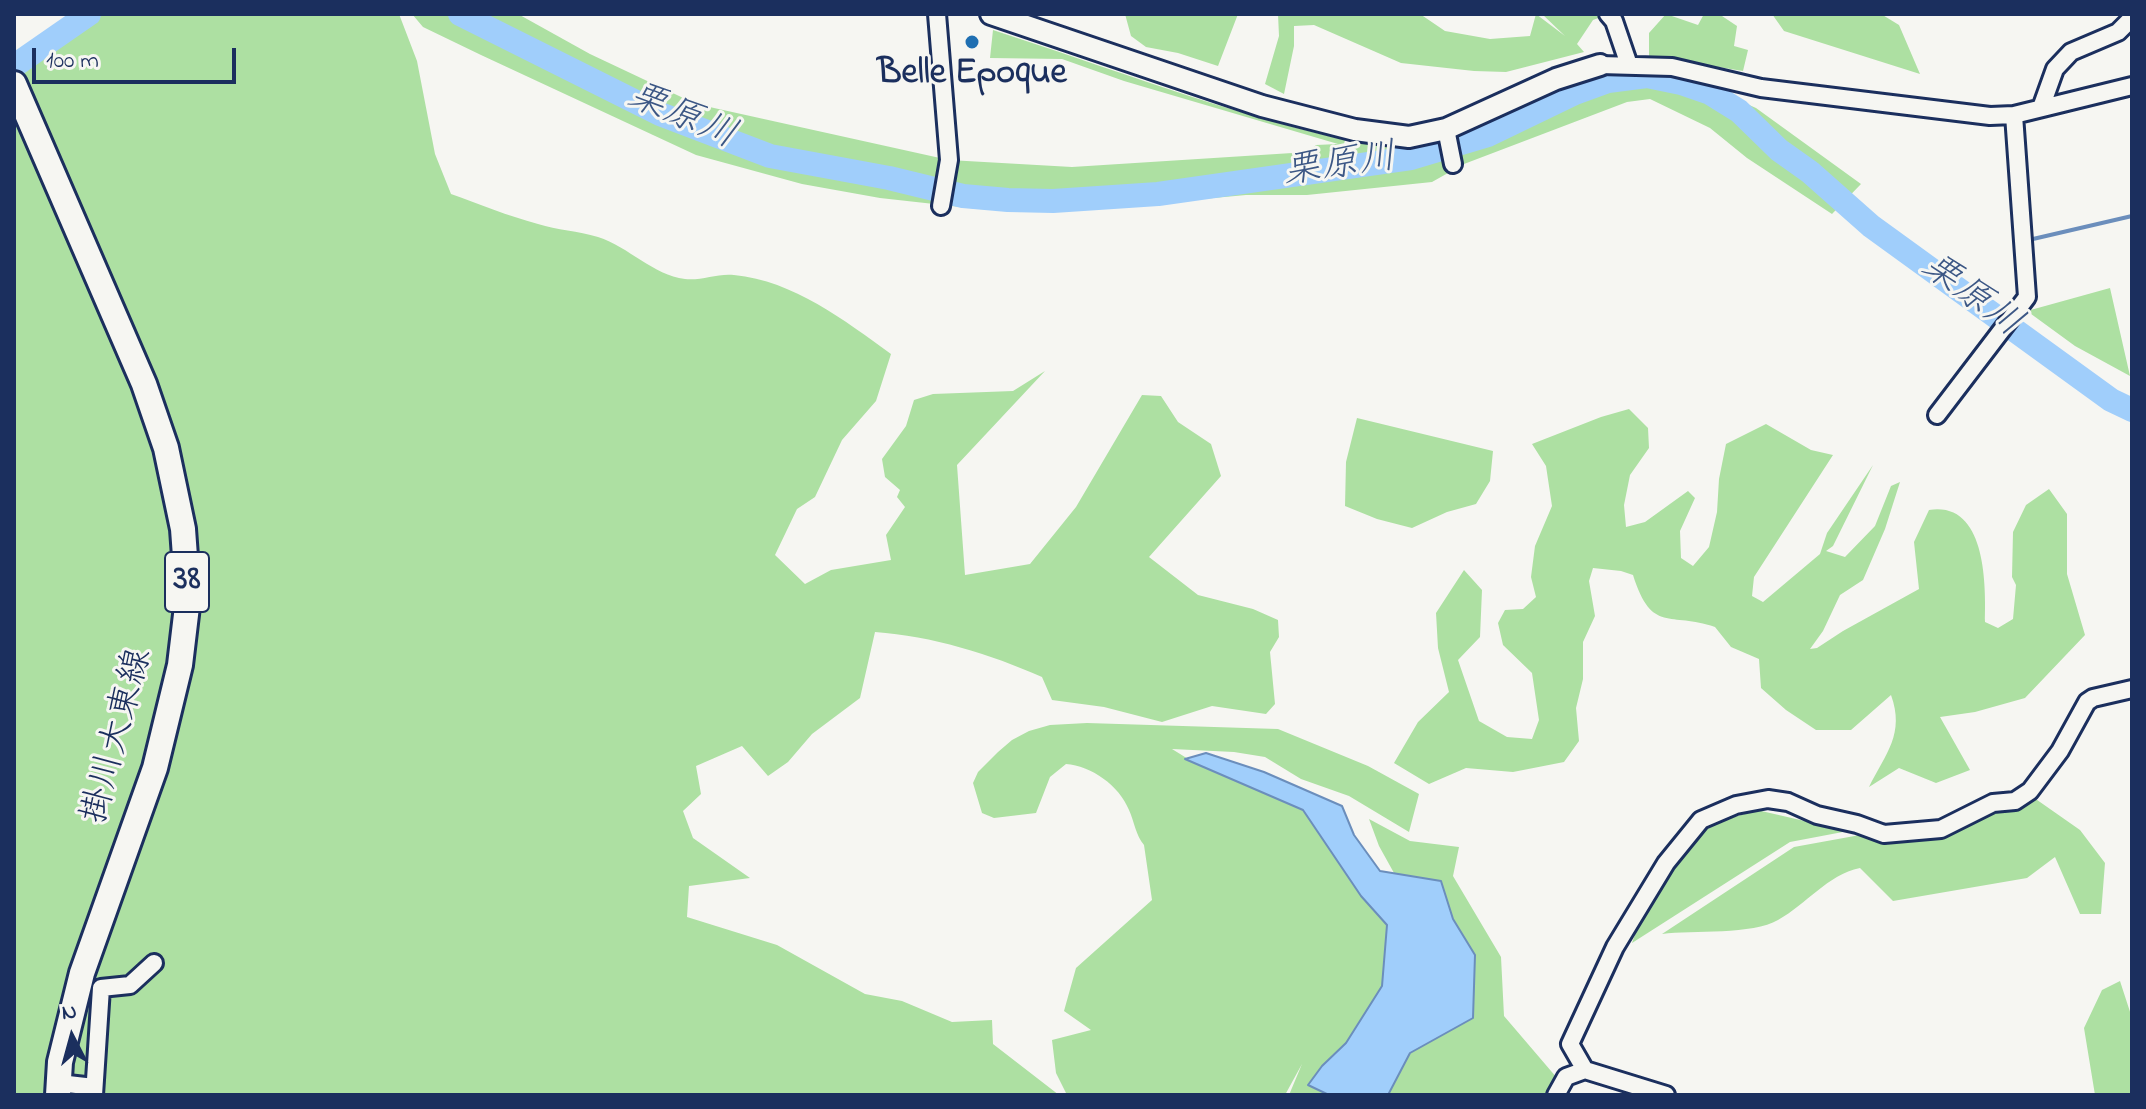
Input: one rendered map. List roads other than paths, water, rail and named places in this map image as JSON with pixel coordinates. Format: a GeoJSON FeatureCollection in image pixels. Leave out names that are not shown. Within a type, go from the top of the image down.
{"type":"FeatureCollection","features":[{"type":"Feature","properties":{"kind":"main road","name":"掛川大東線"},"geometry":{"type":"LineString","coordinates":[[14,84],[144,384],[166,448],[183,529],[188,598],[180,665],[155,768],[82,973],[60,1062],[58,1089]]}},
{"type":"Feature","properties":{"kind":"street"},"geometry":{"type":"LineString","coordinates":[[937,14],[949,160],[941,206]]}},
{"type":"Feature","properties":{"kind":"street"},"geometry":{"type":"LineString","coordinates":[[991,14],[1014,18],[1262,106],[1355,130],[1409,137],[1447,134],[1556,79],[1600,65],[1672,67],[1761,88],[1990,116],[2014,115],[2132,86]]}},
{"type":"Feature","properties":{"kind":"street"},"geometry":{"type":"LineString","coordinates":[[1608,14],[1614,21],[1629,65]]}},
{"type":"Feature","properties":{"kind":"street"},"geometry":{"type":"LineString","coordinates":[[2041,108],[2055,69],[2071,52],[2118,32],[2132,18]]}},
{"type":"Feature","properties":{"kind":"street"},"geometry":{"type":"LineString","coordinates":[[1937,415],[2027,297],[2014,115]]}},
{"type":"Feature","properties":{"kind":"street"},"geometry":{"type":"LineString","coordinates":[[1447,134],[1453,164]]}},
{"type":"Feature","properties":{"kind":"street"},"geometry":{"type":"LineString","coordinates":[[1585,1070],[1570,1044],[1615,947],[1666,863],[1701,820],[1736,805],[1768,799],[1788,802],[1817,815],[1884,834],[1941,829],[1993,803],[2015,801],[2030,791],[2060,751],[2087,702],[2132,689]]}},
{"type":"Feature","properties":{"kind":"street"},"geometry":{"type":"LineString","coordinates":[[58,1089],[94,1091],[101,988],[130,985],[154,963]]}},
{"type":"Feature","properties":{"kind":"street"},"geometry":{"type":"LineString","coordinates":[[1556,1095],[1566,1077],[1585,1070],[1666,1095]]}},
{"type":"Feature","properties":{"kind":"water"},"geometry":{"type":"Polygon","coordinates":[[[1206,753],[1264,772],[1342,806],[1354,835],[1380,871],[1441,881],[1453,919],[1475,955],[1473,1018],[1410,1053],[1388,1095],[1329,1095],[1308,1085],[1346,1043],[1382,986],[1387,925],[1361,896],[1303,810],[1185,759],[1206,753]]]}},
{"type":"Feature","properties":{"kind":"waterway","name":"栗原川"},"geometry":{"type":"LineString","coordinates":[[14,66],[89,14]]}},
{"type":"Feature","properties":{"kind":"waterway","name":"栗原川"},"geometry":{"type":"LineString","coordinates":[[460,14],[660,114],[770,156],[889,178],[963,196],[1008,200],[1053,201],[1158,194],[1411,158],[1488,135],[1575,93],[1608,81],[1647,76],[1681,83],[1710,93],[1739,111],[1779,150],[1810,172],[1871,226],[2111,400],[2132,410]]}},
{"type":"Feature","properties":{"kind":"waterway"},"geometry":{"type":"LineString","coordinates":[[2033,239],[2132,216]]}},
{"type":"Feature","properties":{"kind":"place","name":"Belle Epoque"},"geometry":{"type":"Point","coordinates":[972,42]}}]}
